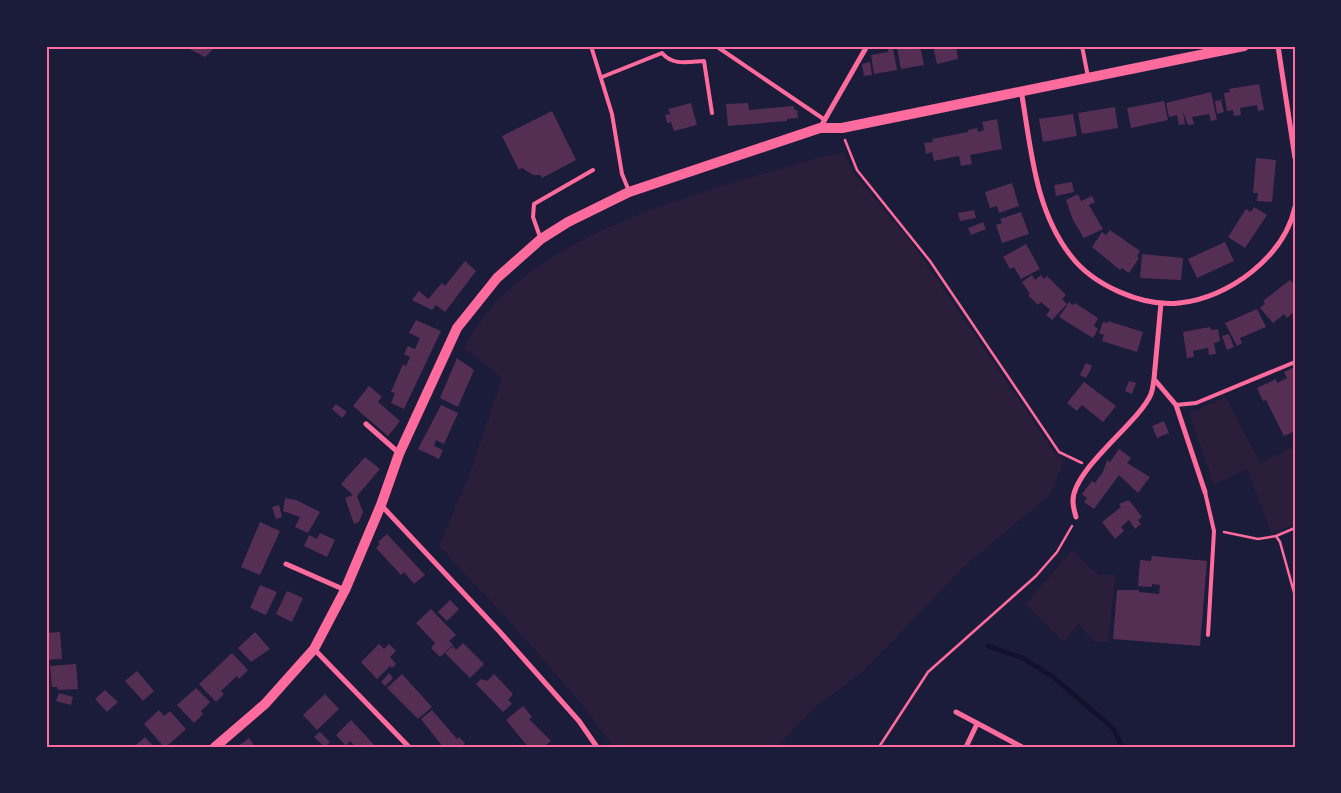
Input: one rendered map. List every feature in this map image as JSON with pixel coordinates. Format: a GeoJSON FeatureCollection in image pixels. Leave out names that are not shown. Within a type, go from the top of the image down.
{"type":"FeatureCollection","features":[{"type":"Feature","properties":{"kind":"main road"},"geometry":{"type":"LineString","coordinates":[[214,747],[265,704],[314,649],[345,590],[381,505],[399,454],[457,328],[497,278],[541,239],[568,222],[629,192],[822,124],[842,128],[1088,76],[1244,46]]}},
{"type":"Feature","properties":{"kind":"street"},"geometry":{"type":"LineString","coordinates":[[822,124],[867,46]]}},
{"type":"Feature","properties":{"kind":"street"},"geometry":{"type":"LineString","coordinates":[[1278,46],[1295,158]]}},
{"type":"Feature","properties":{"kind":"street"},"geometry":{"type":"LineString","coordinates":[[1021,90],[1038,185],[1057,235],[1072,257],[1092,276],[1128,295],[1161,303],[1179,304],[1200,299],[1241,280],[1260,264],[1282,239],[1295,207]]}},
{"type":"Feature","properties":{"kind":"street"},"geometry":{"type":"LineString","coordinates":[[1076,517],[1073,502],[1074,494],[1090,467],[1142,409],[1152,393],[1161,303]]}},
{"type":"Feature","properties":{"kind":"street"},"geometry":{"type":"LineString","coordinates":[[1154,379],[1176,405],[1205,492]]}},
{"type":"Feature","properties":{"kind":"street"},"geometry":{"type":"LineString","coordinates":[[366,424],[399,454]]}},
{"type":"Feature","properties":{"kind":"street"},"geometry":{"type":"LineString","coordinates":[[381,505],[499,631],[579,721],[597,747]]}},
{"type":"Feature","properties":{"kind":"street"},"geometry":{"type":"LineString","coordinates":[[286,564],[345,590]]}},
{"type":"Feature","properties":{"kind":"street"},"geometry":{"type":"LineString","coordinates":[[314,649],[409,747]]}},
{"type":"Feature","properties":{"kind":"street"},"geometry":{"type":"LineString","coordinates":[[956,712],[1022,747]]}},
{"type":"Feature","properties":{"kind":"street"},"geometry":{"type":"LineString","coordinates":[[966,747],[977,724]]}},
{"type":"Feature","properties":{"kind":"lane"},"geometry":{"type":"LineString","coordinates":[[591,46],[612,114],[622,174],[629,192]]}},
{"type":"Feature","properties":{"kind":"lane"},"geometry":{"type":"LineString","coordinates":[[716,46],[822,124]]}},
{"type":"Feature","properties":{"kind":"lane"},"geometry":{"type":"LineString","coordinates":[[1082,46],[1088,76]]}},
{"type":"Feature","properties":{"kind":"lane"},"geometry":{"type":"LineString","coordinates":[[602,77],[662,53],[668,61],[704,61],[712,112]]}},
{"type":"Feature","properties":{"kind":"lane"},"geometry":{"type":"LineString","coordinates":[[541,239],[533,217],[534,204],[593,170]]}},
{"type":"Feature","properties":{"kind":"lane"},"geometry":{"type":"LineString","coordinates":[[1176,405],[1196,403],[1295,362]]}},
{"type":"Feature","properties":{"kind":"lane"},"geometry":{"type":"LineString","coordinates":[[1205,492],[1214,531],[1208,635]]}},
{"type":"Feature","properties":{"kind":"path"},"geometry":{"type":"LineString","coordinates":[[842,128],[847,149],[856,170],[930,261],[1059,452],[1090,467]]}},
{"type":"Feature","properties":{"kind":"path"},"geometry":{"type":"LineString","coordinates":[[879,747],[928,672],[1036,576],[1057,552],[1076,517]]}},
{"type":"Feature","properties":{"kind":"path"},"geometry":{"type":"LineString","coordinates":[[1221,524],[1224,533],[1258,540],[1276,536],[1295,528]]}},
{"type":"Feature","properties":{"kind":"path"},"geometry":{"type":"LineString","coordinates":[[1276,536],[1280,542],[1295,596]]}},
{"type":"Feature","properties":{"kind":"shaded area"},"geometry":{"type":"Polygon","coordinates":[[[844,153],[853,173],[913,244],[1054,452],[1064,460],[1050,495],[967,564],[862,672],[813,709],[777,747],[614,747],[573,694],[439,546],[470,473],[502,378],[464,348],[491,308],[529,274],[573,245],[623,221],[675,201],[824,156],[844,153]]]}},
{"type":"Feature","properties":{"kind":"shaded area"},"geometry":{"type":"Polygon","coordinates":[[[1226,397],[1260,463],[1295,446],[1295,524],[1272,534],[1247,469],[1214,485],[1189,413],[1226,397]]]}},
{"type":"Feature","properties":{"kind":"shaded area"},"geometry":{"type":"Polygon","coordinates":[[[1072,550],[1099,575],[1116,575],[1108,642],[1094,642],[1079,624],[1063,642],[1026,604],[1072,550]]]}},
{"type":"Feature","properties":{"kind":"building"},"geometry":{"type":"Polygon","coordinates":[[[184,46],[213,46],[213,49],[205,57],[184,46]]]}},
{"type":"Feature","properties":{"kind":"building"},"geometry":{"type":"Polygon","coordinates":[[[910,46],[911,48],[920,46],[924,65],[901,69],[897,48],[910,46]]]}},
{"type":"Feature","properties":{"kind":"building"},"geometry":{"type":"Polygon","coordinates":[[[933,46],[956,46],[958,59],[937,64],[933,46]]]}},
{"type":"Feature","properties":{"kind":"building"},"geometry":{"type":"Polygon","coordinates":[[[888,48],[893,48],[897,70],[874,74],[871,55],[888,52],[888,48]]]}},
{"type":"Feature","properties":{"kind":"building"},"geometry":{"type":"Polygon","coordinates":[[[870,62],[872,75],[864,76],[862,64],[870,62]]]}},
{"type":"Feature","properties":{"kind":"building"},"geometry":{"type":"Polygon","coordinates":[[[1259,84],[1264,110],[1258,111],[1257,105],[1240,108],[1241,115],[1234,116],[1233,110],[1227,111],[1224,93],[1230,92],[1229,89],[1259,84]]]}},
{"type":"Feature","properties":{"kind":"building"},"geometry":{"type":"Polygon","coordinates":[[[1211,92],[1217,120],[1211,121],[1209,114],[1192,117],[1194,124],[1188,125],[1183,112],[1185,124],[1179,125],[1177,115],[1169,117],[1166,103],[1211,92]]]}},
{"type":"Feature","properties":{"kind":"building"},"geometry":{"type":"Polygon","coordinates":[[[1221,100],[1224,112],[1217,114],[1215,101],[1221,100]]]}},
{"type":"Feature","properties":{"kind":"building"},"geometry":{"type":"Polygon","coordinates":[[[1164,101],[1168,120],[1131,128],[1127,108],[1164,101]]]}},
{"type":"Feature","properties":{"kind":"building"},"geometry":{"type":"Polygon","coordinates":[[[691,103],[697,125],[674,131],[671,122],[667,123],[665,115],[670,114],[668,109],[691,103]]]}},
{"type":"Feature","properties":{"kind":"building"},"geometry":{"type":"Polygon","coordinates":[[[748,103],[749,110],[794,106],[794,110],[797,110],[798,118],[787,119],[787,121],[728,126],[726,104],[748,103]]]}},
{"type":"Feature","properties":{"kind":"building"},"geometry":{"type":"Polygon","coordinates":[[[1115,107],[1118,128],[1082,134],[1078,113],[1115,107]]]}},
{"type":"Feature","properties":{"kind":"building"},"geometry":{"type":"Polygon","coordinates":[[[552,111],[576,160],[542,178],[540,175],[533,175],[522,168],[519,170],[502,136],[552,111]]]}},
{"type":"Feature","properties":{"kind":"building"},"geometry":{"type":"Polygon","coordinates":[[[1073,114],[1077,136],[1043,142],[1039,119],[1073,114]]]}},
{"type":"Feature","properties":{"kind":"building"},"geometry":{"type":"Polygon","coordinates":[[[997,119],[1002,149],[970,155],[972,164],[961,166],[959,156],[934,161],[932,152],[926,154],[924,143],[933,142],[932,139],[968,132],[968,130],[977,128],[978,132],[984,130],[982,122],[997,119]]]}},
{"type":"Feature","properties":{"kind":"building"},"geometry":{"type":"Polygon","coordinates":[[[1256,158],[1276,160],[1272,202],[1257,201],[1258,193],[1253,193],[1256,158]]]}},
{"type":"Feature","properties":{"kind":"building"},"geometry":{"type":"Polygon","coordinates":[[[1072,182],[1074,192],[1056,196],[1054,185],[1072,182]]]}},
{"type":"Feature","properties":{"kind":"building"},"geometry":{"type":"Polygon","coordinates":[[[1012,183],[1019,206],[999,213],[997,206],[990,208],[985,192],[1012,183]]]}},
{"type":"Feature","properties":{"kind":"building"},"geometry":{"type":"Polygon","coordinates":[[[1078,194],[1081,201],[1092,196],[1095,202],[1089,205],[1103,229],[1084,238],[1073,220],[1066,200],[1078,194]]]}},
{"type":"Feature","properties":{"kind":"building"},"geometry":{"type":"Polygon","coordinates":[[[1254,207],[1267,215],[1245,248],[1228,237],[1246,209],[1251,212],[1254,207]]]}},
{"type":"Feature","properties":{"kind":"building"},"geometry":{"type":"Polygon","coordinates":[[[974,210],[976,218],[960,221],[958,213],[974,210]]]}},
{"type":"Feature","properties":{"kind":"building"},"geometry":{"type":"Polygon","coordinates":[[[1021,212],[1029,234],[1002,243],[996,225],[1002,223],[1000,219],[1021,212]]]}},
{"type":"Feature","properties":{"kind":"building"},"geometry":{"type":"Polygon","coordinates":[[[983,222],[986,229],[971,235],[968,228],[983,222]]]}},
{"type":"Feature","properties":{"kind":"building"},"geometry":{"type":"Polygon","coordinates":[[[1110,230],[1140,251],[1137,256],[1139,258],[1129,273],[1122,268],[1120,270],[1092,247],[1102,232],[1106,235],[1110,230]]]}},
{"type":"Feature","properties":{"kind":"building"},"geometry":{"type":"Polygon","coordinates":[[[1225,242],[1234,261],[1197,278],[1188,259],[1225,242]]]}},
{"type":"Feature","properties":{"kind":"building"},"geometry":{"type":"Polygon","coordinates":[[[1026,244],[1040,269],[1021,279],[1014,267],[1010,269],[1003,257],[1026,244]]]}},
{"type":"Feature","properties":{"kind":"building"},"geometry":{"type":"Polygon","coordinates":[[[1142,254],[1183,258],[1181,280],[1140,278],[1142,254]]]}},
{"type":"Feature","properties":{"kind":"building"},"geometry":{"type":"Polygon","coordinates":[[[465,261],[476,271],[445,312],[436,305],[432,310],[412,300],[419,291],[428,299],[442,283],[445,286],[465,261]]]}},
{"type":"Feature","properties":{"kind":"building"},"geometry":{"type":"Polygon","coordinates":[[[1032,275],[1035,280],[1041,275],[1044,279],[1047,276],[1066,295],[1062,299],[1067,304],[1052,320],[1046,315],[1050,310],[1041,302],[1038,305],[1028,295],[1030,294],[1022,282],[1032,275]]]}},
{"type":"Feature","properties":{"kind":"building"},"geometry":{"type":"Polygon","coordinates":[[[1290,280],[1295,285],[1295,311],[1287,318],[1284,314],[1273,323],[1260,308],[1265,304],[1263,301],[1290,280]]]}},
{"type":"Feature","properties":{"kind":"building"},"geometry":{"type":"Polygon","coordinates":[[[1069,302],[1073,305],[1075,303],[1098,318],[1094,326],[1098,329],[1093,338],[1059,317],[1069,302]]]}},
{"type":"Feature","properties":{"kind":"building"},"geometry":{"type":"Polygon","coordinates":[[[1257,309],[1266,327],[1240,338],[1242,343],[1237,346],[1225,323],[1257,309]]]}},
{"type":"Feature","properties":{"kind":"building"},"geometry":{"type":"Polygon","coordinates":[[[416,320],[441,331],[404,409],[391,403],[395,393],[391,392],[403,364],[406,366],[410,357],[404,354],[408,346],[415,349],[420,338],[409,333],[416,320]]]}},
{"type":"Feature","properties":{"kind":"building"},"geometry":{"type":"Polygon","coordinates":[[[1108,321],[1143,332],[1137,352],[1102,341],[1104,335],[1099,333],[1103,322],[1108,323],[1108,321]]]}},
{"type":"Feature","properties":{"kind":"building"},"geometry":{"type":"Polygon","coordinates":[[[1210,327],[1211,330],[1218,329],[1220,341],[1214,343],[1216,354],[1209,355],[1208,348],[1193,351],[1194,357],[1187,358],[1183,332],[1210,327]]]}},
{"type":"Feature","properties":{"kind":"building"},"geometry":{"type":"Polygon","coordinates":[[[1229,334],[1234,347],[1227,350],[1222,336],[1229,334]]]}},
{"type":"Feature","properties":{"kind":"building"},"geometry":{"type":"Polygon","coordinates":[[[457,358],[474,370],[458,407],[440,398],[457,358]]]}},
{"type":"Feature","properties":{"kind":"building"},"geometry":{"type":"Polygon","coordinates":[[[1086,363],[1092,366],[1086,378],[1080,375],[1086,363]]]}},
{"type":"Feature","properties":{"kind":"building"},"geometry":{"type":"Polygon","coordinates":[[[1295,367],[1295,431],[1284,436],[1266,400],[1263,401],[1257,388],[1276,379],[1277,383],[1287,378],[1284,372],[1295,367]]]}},
{"type":"Feature","properties":{"kind":"building"},"geometry":{"type":"Polygon","coordinates":[[[1129,381],[1136,383],[1132,394],[1125,391],[1129,381]]]}},
{"type":"Feature","properties":{"kind":"building"},"geometry":{"type":"Polygon","coordinates":[[[1084,382],[1116,406],[1103,422],[1082,405],[1077,411],[1067,403],[1084,382]]]}},
{"type":"Feature","properties":{"kind":"building"},"geometry":{"type":"Polygon","coordinates":[[[369,386],[382,397],[378,402],[400,421],[388,436],[353,406],[369,386]]]}},
{"type":"Feature","properties":{"kind":"building"},"geometry":{"type":"Polygon","coordinates":[[[336,404],[347,412],[342,418],[332,409],[336,404]]]}},
{"type":"Feature","properties":{"kind":"building"},"geometry":{"type":"Polygon","coordinates":[[[441,405],[458,413],[444,444],[436,440],[434,446],[443,450],[439,459],[418,449],[441,405]]]}},
{"type":"Feature","properties":{"kind":"building"},"geometry":{"type":"Polygon","coordinates":[[[1164,421],[1169,433],[1157,438],[1152,426],[1164,421]]]}},
{"type":"Feature","properties":{"kind":"building"},"geometry":{"type":"Polygon","coordinates":[[[1119,449],[1131,458],[1127,463],[1150,477],[1138,493],[1119,475],[1094,509],[1084,502],[1087,498],[1082,494],[1092,481],[1095,483],[1103,472],[1107,460],[1110,462],[1119,449]]]}},
{"type":"Feature","properties":{"kind":"building"},"geometry":{"type":"Polygon","coordinates":[[[365,457],[380,469],[357,496],[363,512],[359,522],[354,524],[345,498],[353,495],[341,484],[365,457]]]}},
{"type":"Feature","properties":{"kind":"building"},"geometry":{"type":"Polygon","coordinates":[[[285,498],[296,500],[320,512],[308,533],[295,527],[300,517],[283,511],[285,498]]]}},
{"type":"Feature","properties":{"kind":"building"},"geometry":{"type":"Polygon","coordinates":[[[1129,500],[1142,517],[1138,520],[1141,524],[1135,529],[1129,520],[1121,527],[1124,531],[1115,539],[1102,522],[1121,507],[1119,504],[1129,500]]]}},
{"type":"Feature","properties":{"kind":"building"},"geometry":{"type":"Polygon","coordinates":[[[279,505],[282,517],[276,519],[272,507],[279,505]]]}},
{"type":"Feature","properties":{"kind":"building"},"geometry":{"type":"Polygon","coordinates":[[[260,522],[280,531],[260,575],[241,567],[260,522]]]}},
{"type":"Feature","properties":{"kind":"building"},"geometry":{"type":"Polygon","coordinates":[[[320,533],[335,540],[327,557],[304,546],[309,535],[317,539],[320,533]]]}},
{"type":"Feature","properties":{"kind":"building"},"geometry":{"type":"Polygon","coordinates":[[[387,534],[425,575],[414,584],[404,572],[401,575],[376,548],[380,544],[378,542],[387,534]]]}},
{"type":"Feature","properties":{"kind":"building"},"geometry":{"type":"Polygon","coordinates":[[[1152,556],[1207,561],[1200,646],[1113,639],[1117,590],[1139,590],[1139,592],[1159,594],[1160,585],[1152,584],[1152,587],[1138,586],[1140,560],[1151,561],[1152,556]]]}},
{"type":"Feature","properties":{"kind":"building"},"geometry":{"type":"Polygon","coordinates":[[[260,585],[277,592],[266,615],[250,608],[260,585]]]}},
{"type":"Feature","properties":{"kind":"building"},"geometry":{"type":"Polygon","coordinates":[[[287,591],[303,598],[292,622],[276,614],[287,591]]]}},
{"type":"Feature","properties":{"kind":"building"},"geometry":{"type":"Polygon","coordinates":[[[450,600],[459,609],[447,621],[438,612],[450,600]]]}},
{"type":"Feature","properties":{"kind":"building"},"geometry":{"type":"Polygon","coordinates":[[[431,609],[456,635],[449,641],[453,645],[440,657],[431,648],[435,643],[416,623],[431,609]]]}},
{"type":"Feature","properties":{"kind":"building"},"geometry":{"type":"Polygon","coordinates":[[[60,632],[62,659],[46,660],[46,633],[60,632]]]}},
{"type":"Feature","properties":{"kind":"building"},"geometry":{"type":"Polygon","coordinates":[[[255,632],[270,649],[251,662],[238,648],[255,632]]]}},
{"type":"Feature","properties":{"kind":"building"},"geometry":{"type":"Polygon","coordinates":[[[463,643],[484,664],[470,678],[445,653],[453,646],[456,650],[463,643]]]}},
{"type":"Feature","properties":{"kind":"building"},"geometry":{"type":"Polygon","coordinates":[[[379,644],[384,649],[389,644],[396,651],[390,657],[396,664],[392,668],[390,666],[377,679],[361,662],[379,644]]]}},
{"type":"Feature","properties":{"kind":"building"},"geometry":{"type":"Polygon","coordinates":[[[232,653],[248,670],[239,679],[237,676],[221,691],[224,694],[216,702],[199,684],[232,653]]]}},
{"type":"Feature","properties":{"kind":"building"},"geometry":{"type":"Polygon","coordinates":[[[76,664],[78,689],[58,690],[57,687],[52,687],[50,666],[76,664]]]}},
{"type":"Feature","properties":{"kind":"building"},"geometry":{"type":"Polygon","coordinates":[[[137,671],[154,691],[143,701],[125,681],[137,671]]]}},
{"type":"Feature","properties":{"kind":"building"},"geometry":{"type":"Polygon","coordinates":[[[389,673],[393,678],[385,686],[381,682],[389,673]]]}},
{"type":"Feature","properties":{"kind":"building"},"geometry":{"type":"Polygon","coordinates":[[[402,674],[432,707],[418,719],[387,688],[402,674]]]}},
{"type":"Feature","properties":{"kind":"building"},"geometry":{"type":"Polygon","coordinates":[[[494,674],[513,694],[508,700],[512,704],[503,712],[476,684],[481,679],[487,681],[494,674]]]}},
{"type":"Feature","properties":{"kind":"building"},"geometry":{"type":"Polygon","coordinates":[[[196,688],[210,702],[201,711],[203,714],[194,723],[177,705],[196,688]]]}},
{"type":"Feature","properties":{"kind":"building"},"geometry":{"type":"Polygon","coordinates":[[[105,690],[118,702],[107,712],[95,699],[105,690]]]}},
{"type":"Feature","properties":{"kind":"building"},"geometry":{"type":"Polygon","coordinates":[[[59,693],[73,697],[71,705],[56,701],[59,693]]]}},
{"type":"Feature","properties":{"kind":"building"},"geometry":{"type":"Polygon","coordinates":[[[325,694],[339,709],[317,730],[303,715],[325,694]]]}},
{"type":"Feature","properties":{"kind":"building"},"geometry":{"type":"Polygon","coordinates":[[[523,706],[532,717],[529,719],[551,741],[543,747],[528,747],[506,720],[523,706]]]}},
{"type":"Feature","properties":{"kind":"building"},"geometry":{"type":"Polygon","coordinates":[[[159,710],[164,716],[170,711],[186,729],[166,747],[144,724],[159,710]]]}},
{"type":"Feature","properties":{"kind":"building"},"geometry":{"type":"Polygon","coordinates":[[[432,710],[457,739],[459,737],[465,743],[461,747],[443,747],[421,719],[432,710]]]}},
{"type":"Feature","properties":{"kind":"building"},"geometry":{"type":"Polygon","coordinates":[[[351,720],[376,747],[356,747],[350,741],[346,746],[336,735],[351,720]]]}},
{"type":"Feature","properties":{"kind":"building"},"geometry":{"type":"Polygon","coordinates":[[[320,732],[330,742],[325,747],[314,737],[320,732]]]}},
{"type":"Feature","properties":{"kind":"building"},"geometry":{"type":"Polygon","coordinates":[[[145,737],[154,747],[134,747],[145,737]]]}},
{"type":"Feature","properties":{"kind":"building"},"geometry":{"type":"Polygon","coordinates":[[[249,738],[255,747],[237,747],[249,738]]]}},
{"type":"Feature","properties":{"kind":"waterway"},"geometry":{"type":"LineString","coordinates":[[988,646],[1023,658],[1053,677],[1113,728],[1122,747]]}}]}
